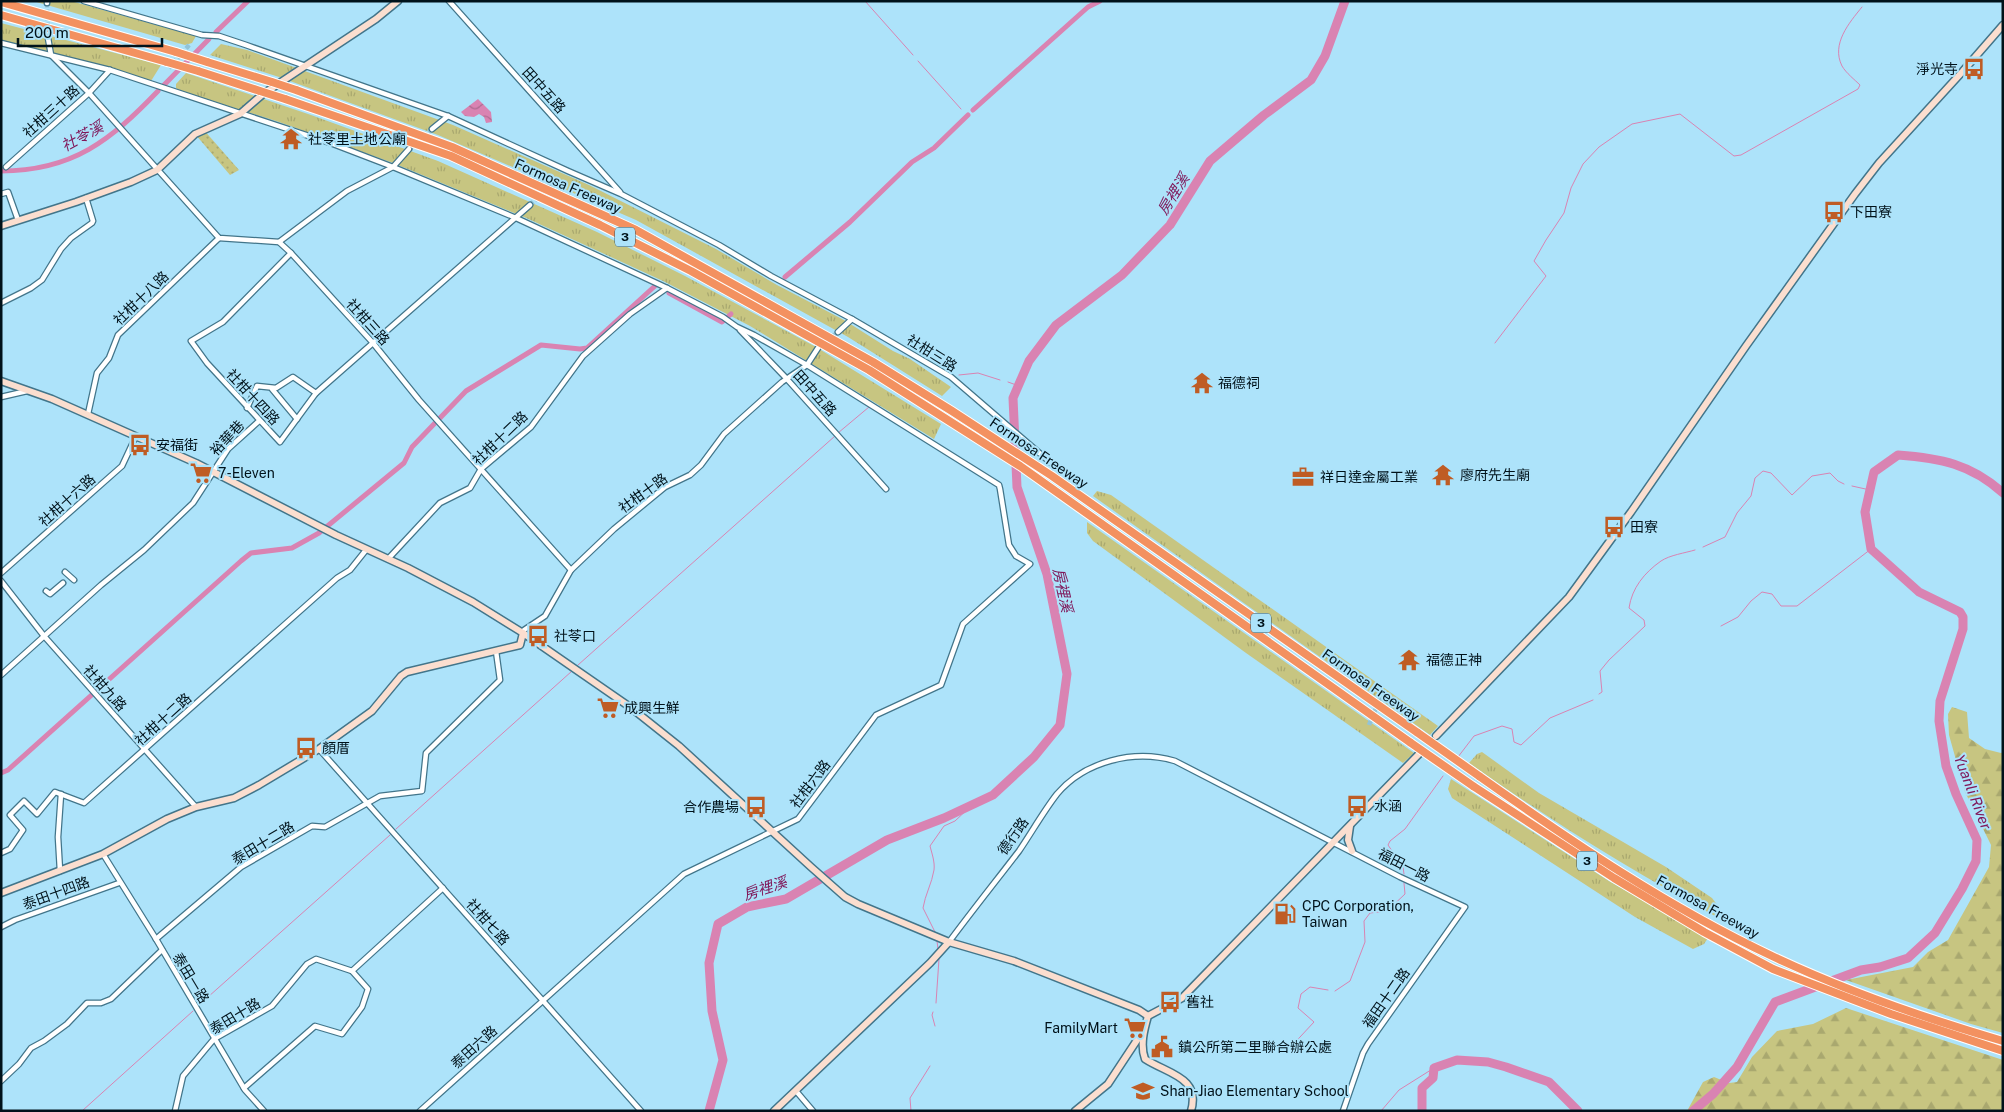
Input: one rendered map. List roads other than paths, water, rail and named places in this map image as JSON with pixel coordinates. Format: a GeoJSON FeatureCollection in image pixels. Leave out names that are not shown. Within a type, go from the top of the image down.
{"type":"FeatureCollection","features":[{"type":"Feature","properties":{"kind":"highway","name":"Formosa Freeway"},"geometry":{"type":"LineString","coordinates":[[3,2],[176,52],[296,90],[452,147],[636,230],[873,362],[952,411],[1105,512],[1478,776],[1620,871],[1708,923],[1797,967],[1894,1005],[2003,1041]]}},
{"type":"Feature","properties":{"kind":"highway","name":"Formosa Freeway"},"geometry":{"type":"LineString","coordinates":[[1,17],[74,35],[198,71],[451,156],[600,225],[691,271],[869,370],[1020,466],[1473,786],[1614,878],[1704,932],[1773,969],[1891,1014],[2003,1051]]}},
{"type":"Feature","properties":{"kind":"main road"},"geometry":{"type":"LineString","coordinates":[[1,226],[132,182],[157,170],[195,134],[240,114],[263,94],[308,66],[376,19],[398,1]]}},
{"type":"Feature","properties":{"kind":"main road"},"geometry":{"type":"LineString","coordinates":[[1436,736],[1569,597],[1632,512],[1746,346],[1861,186],[1879,163],[2003,25]]}},
{"type":"Feature","properties":{"kind":"main road"},"geometry":{"type":"LineString","coordinates":[[1,381],[88,414],[136,436],[465,597],[523,633],[630,707],[672,741],[845,897],[872,911],[949,942],[1014,961],[1148,1016]]}},
{"type":"Feature","properties":{"kind":"main road"},"geometry":{"type":"LineString","coordinates":[[1,893],[103,854],[167,819],[196,807],[234,798],[319,749],[372,711],[401,676],[407,672],[520,645],[523,633]]}},
{"type":"Feature","properties":{"kind":"main road"},"geometry":{"type":"LineString","coordinates":[[1191,1111],[1193,1102],[1191,1087],[1185,1080],[1145,1059],[1143,1052],[1144,1030],[1148,1016],[1182,998],[1419,754]]}},
{"type":"Feature","properties":{"kind":"main road"},"geometry":{"type":"LineString","coordinates":[[1350,826],[1348,840],[1352,851]]}},
{"type":"Feature","properties":{"kind":"main road","name":"德行路"},"geometry":{"type":"LineString","coordinates":[[774,1111],[930,964],[949,942]]}},
{"type":"Feature","properties":{"kind":"main road"},"geometry":{"type":"LineString","coordinates":[[1075,1111],[1108,1084],[1144,1030]]}},
{"type":"Feature","properties":{"kind":"street","name":"社柑三路"},"geometry":{"type":"LineString","coordinates":[[84,1],[202,35],[219,36],[448,116],[621,194],[720,245],[771,276],[939,368],[1051,463]]}},
{"type":"Feature","properties":{"kind":"street","name":"田中五路"},"geometry":{"type":"LineString","coordinates":[[449,1],[621,194]]}},
{"type":"Feature","properties":{"kind":"street"},"geometry":{"type":"LineString","coordinates":[[48,38],[51,55],[125,132],[219,238],[279,242],[346,191],[393,167],[409,149]]}},
{"type":"Feature","properties":{"kind":"street"},"geometry":{"type":"LineString","coordinates":[[1,43],[110,70],[393,167],[516,218],[666,288],[723,317],[737,327],[806,365],[818,348]]}},
{"type":"Feature","properties":{"kind":"street","name":"社柑三十路"},"geometry":{"type":"LineString","coordinates":[[6,167],[89,93],[110,70]]}},
{"type":"Feature","properties":{"kind":"street"},"geometry":{"type":"LineString","coordinates":[[432,129],[448,116]]}},
{"type":"Feature","properties":{"kind":"street"},"geometry":{"type":"LineString","coordinates":[[1,194],[8,192],[18,220]]}},
{"type":"Feature","properties":{"kind":"street"},"geometry":{"type":"LineString","coordinates":[[1,303],[31,288],[42,280],[61,248],[94,221],[86,198]]}},
{"type":"Feature","properties":{"kind":"street","name":"社柑十四路"},"geometry":{"type":"LineString","coordinates":[[291,253],[223,322],[191,341],[207,363],[280,442],[316,393],[530,204]]}},
{"type":"Feature","properties":{"kind":"street","name":"社柑十八路"},"geometry":{"type":"LineString","coordinates":[[88,414],[97,373],[109,358],[118,336],[219,238]]}},
{"type":"Feature","properties":{"kind":"street","name":"社柑三路"},"geometry":{"type":"LineString","coordinates":[[279,242],[373,343],[419,400],[571,570]]}},
{"type":"Feature","properties":{"kind":"street","name":"社柑十二路"},"geometry":{"type":"LineString","coordinates":[[388,559],[440,503],[470,488],[481,469],[531,427],[583,356],[630,314],[666,288]]}},
{"type":"Feature","properties":{"kind":"street"},"geometry":{"type":"LineString","coordinates":[[838,332],[852,319]]}},
{"type":"Feature","properties":{"kind":"street","name":"田中五路"},"geometry":{"type":"LineString","coordinates":[[737,327],[786,378],[886,489]]}},
{"type":"Feature","properties":{"kind":"street","name":"社柑十路"},"geometry":{"type":"LineString","coordinates":[[523,633],[524,630],[545,616],[571,570],[614,529],[665,487],[690,475],[701,465],[724,434],[786,378],[806,365]]}},
{"type":"Feature","properties":{"kind":"street","name":"社柑六路"},"geometry":{"type":"LineString","coordinates":[[543,1001],[684,874],[798,819],[876,715],[941,685],[963,624],[1030,564],[1016,556],[1009,544],[999,485],[806,365]]}},
{"type":"Feature","properties":{"kind":"street"},"geometry":{"type":"LineString","coordinates":[[248,408],[257,386],[272,389],[293,377],[316,393]]}},
{"type":"Feature","properties":{"kind":"street"},"geometry":{"type":"LineString","coordinates":[[272,389],[297,419]]}},
{"type":"Feature","properties":{"kind":"street"},"geometry":{"type":"LineString","coordinates":[[1,397],[28,390]]}},
{"type":"Feature","properties":{"kind":"street","name":"裕華巷"},"geometry":{"type":"LineString","coordinates":[[212,472],[228,449],[259,421]]}},
{"type":"Feature","properties":{"kind":"street","name":"社柑十六路"},"geometry":{"type":"LineString","coordinates":[[1,573],[122,466],[136,436]]}},
{"type":"Feature","properties":{"kind":"street"},"geometry":{"type":"LineString","coordinates":[[1,674],[144,550],[193,503],[212,472]]}},
{"type":"Feature","properties":{"kind":"street","name":"社柑十二路"},"geometry":{"type":"LineString","coordinates":[[61,794],[84,804],[337,578],[350,570],[366,550]]}},
{"type":"Feature","properties":{"kind":"street"},"geometry":{"type":"LineString","coordinates":[[65,572],[74,580]]}},
{"type":"Feature","properties":{"kind":"street","name":"社柑九路"},"geometry":{"type":"LineString","coordinates":[[1,581],[44,636],[196,807]]}},
{"type":"Feature","properties":{"kind":"street"},"geometry":{"type":"LineString","coordinates":[[46,590],[50,594],[63,583]]}},
{"type":"Feature","properties":{"kind":"street"},"geometry":{"type":"LineString","coordinates":[[368,804],[380,796],[422,791],[426,753],[500,680],[496,651]]}},
{"type":"Feature","properties":{"kind":"street","name":"社柑七路"},"geometry":{"type":"LineString","coordinates":[[319,749],[642,1111]]}},
{"type":"Feature","properties":{"kind":"street","name":"德行路"},"geometry":{"type":"LineString","coordinates":[[949,942],[1019,850],[1058,794],[1079,773],[1107,761],[1151,756],[1175,762],[1333,842]]}},
{"type":"Feature","properties":{"kind":"street"},"geometry":{"type":"LineString","coordinates":[[1,853],[10,849],[23,830],[10,815],[24,801],[37,814],[55,792],[61,794],[58,837],[60,871]]}},
{"type":"Feature","properties":{"kind":"street","name":"泰田十二路"},"geometry":{"type":"LineString","coordinates":[[156,939],[241,867],[312,826],[325,827],[368,804]]}},
{"type":"Feature","properties":{"kind":"street","name":"福田一路"},"geometry":{"type":"LineString","coordinates":[[1333,842],[1400,877],[1465,907]]}},
{"type":"Feature","properties":{"kind":"street","name":"泰田一路"},"geometry":{"type":"LineString","coordinates":[[103,854],[119,883],[156,939],[244,1088],[264,1111]]}},
{"type":"Feature","properties":{"kind":"street","name":"泰田十四路"},"geometry":{"type":"LineString","coordinates":[[1,927],[15,920],[119,883]]}},
{"type":"Feature","properties":{"kind":"street"},"geometry":{"type":"LineString","coordinates":[[244,1088],[315,1026],[342,1034],[362,1007],[368,989],[352,971],[443,888]]}},
{"type":"Feature","properties":{"kind":"street","name":"福田十二路"},"geometry":{"type":"LineString","coordinates":[[1343,1111],[1363,1053],[1368,1044],[1465,907]]}},
{"type":"Feature","properties":{"kind":"street"},"geometry":{"type":"LineString","coordinates":[[1,1081],[19,1064],[31,1048],[44,1041],[66,1024],[88,1003],[101,1003],[110,999],[162,950]]}},
{"type":"Feature","properties":{"kind":"street","name":"泰田十路"},"geometry":{"type":"LineString","coordinates":[[175,1111],[183,1076],[214,1039],[272,1006],[307,964],[316,958],[352,971]]}},
{"type":"Feature","properties":{"kind":"street","name":"泰田六路"},"geometry":{"type":"LineString","coordinates":[[420,1111],[543,1001]]}},
{"type":"Feature","properties":{"kind":"street"},"geometry":{"type":"LineString","coordinates":[[796,1091],[813,1111]]}},
{"type":"Feature","properties":{"kind":"water"},"geometry":{"type":"Polygon","coordinates":[[[478,99],[491,112],[492,122],[486,123],[484,117],[479,114],[474,117],[465,116],[461,112],[478,99]]]}},
{"type":"Feature","properties":{"kind":"waterway","name":"社苓溪"},"geometry":{"type":"LineString","coordinates":[[216,32],[248,1]]}},
{"type":"Feature","properties":{"kind":"waterway"},"geometry":{"type":"LineString","coordinates":[[865,1],[913,55]]}},
{"type":"Feature","properties":{"kind":"waterway"},"geometry":{"type":"LineString","coordinates":[[973,110],[1088,7],[1100,1]]}},
{"type":"Feature","properties":{"kind":"waterway","name":"房裡溪"},"geometry":{"type":"LineString","coordinates":[[709,1111],[723,1060],[712,1011],[709,963],[718,924],[747,907],[786,899],[887,840],[944,818],[993,795],[1034,757],[1060,725],[1067,674],[1047,574],[1017,487],[1013,398],[1029,361],[1056,325],[1122,275],[1170,225],[1210,161],[1264,115],[1311,80],[1325,56],[1345,1]]}},
{"type":"Feature","properties":{"kind":"waterway"},"geometry":{"type":"LineString","coordinates":[[1495,343],[1546,276],[1534,261],[1564,213],[1571,188],[1583,164],[1599,147],[1632,124],[1680,114],[1734,156],[1741,155],[1858,89],[1860,85],[1842,66],[1839,50],[1843,34],[1862,7]]}},
{"type":"Feature","properties":{"kind":"waterway","name":"社苓溪"},"geometry":{"type":"LineString","coordinates":[[163,86],[209,39]]}},
{"type":"Feature","properties":{"kind":"waterway"},"geometry":{"type":"LineString","coordinates":[[918,61],[961,109]]}},
{"type":"Feature","properties":{"kind":"waterway","name":"社苓溪"},"geometry":{"type":"LineString","coordinates":[[1,171],[26,170],[70,159],[107,138],[141,109],[158,91]]}},
{"type":"Feature","properties":{"kind":"waterway"},"geometry":{"type":"LineString","coordinates":[[785,277],[850,222],[912,162],[934,148],[968,115]]}},
{"type":"Feature","properties":{"kind":"waterway"},"geometry":{"type":"LineString","coordinates":[[440,418],[466,391],[541,345],[587,348],[656,285]]}},
{"type":"Feature","properties":{"kind":"waterway"},"geometry":{"type":"LineString","coordinates":[[669,293],[722,322],[731,314]]}},
{"type":"Feature","properties":{"kind":"waterway"},"geometry":{"type":"LineString","coordinates":[[959,375],[978,373],[1000,380]]}},
{"type":"Feature","properties":{"kind":"waterway"},"geometry":{"type":"LineString","coordinates":[[1008,382],[1019,386]]}},
{"type":"Feature","properties":{"kind":"waterway"},"geometry":{"type":"LineString","coordinates":[[838,433],[869,407]]}},
{"type":"Feature","properties":{"kind":"waterway"},"geometry":{"type":"LineString","coordinates":[[1,773],[8,770],[241,561],[251,553],[292,548],[319,533],[404,463],[412,447],[435,423]]}},
{"type":"Feature","properties":{"kind":"waterway"},"geometry":{"type":"LineString","coordinates":[[578,665],[835,436]]}},
{"type":"Feature","properties":{"kind":"waterway","name":"Yuanli River"},"geometry":{"type":"LineString","coordinates":[[1693,1111],[1713,1094],[1737,1067],[1775,1002],[1861,970],[1880,967],[1908,958],[1935,933],[1962,889],[1976,861],[1977,840],[1956,794],[1946,766],[1939,721],[1940,701],[1963,629],[1963,617],[1960,612],[1919,592],[1871,549],[1865,512],[1874,472],[1898,455],[1928,458],[1954,464],[1979,475],[2003,493]]}},
{"type":"Feature","properties":{"kind":"waterway"},"geometry":{"type":"LineString","coordinates":[[1703,547],[1725,537],[1737,513],[1751,496],[1755,478],[1763,471],[1771,473],[1792,495],[1812,476],[1830,473],[1844,484]]}},
{"type":"Feature","properties":{"kind":"waterway"},"geometry":{"type":"LineString","coordinates":[[1852,486],[1870,490]]}},
{"type":"Feature","properties":{"kind":"waterway"},"geometry":{"type":"LineString","coordinates":[[1721,626],[1738,617],[1751,601],[1762,592],[1772,594],[1781,606],[1797,606],[1871,549]]}},
{"type":"Feature","properties":{"kind":"waterway"},"geometry":{"type":"LineString","coordinates":[[1599,694],[1602,692],[1600,671],[1645,626],[1644,620],[1629,608],[1636,588],[1649,571],[1661,561],[1695,550]]}},
{"type":"Feature","properties":{"kind":"waterway"},"geometry":{"type":"LineString","coordinates":[[396,829],[572,671]]}},
{"type":"Feature","properties":{"kind":"waterway"},"geometry":{"type":"LineString","coordinates":[[1458,757],[1474,736],[1502,726],[1512,729],[1514,742],[1521,745],[1550,718],[1593,700]]}},
{"type":"Feature","properties":{"kind":"waterway"},"geometry":{"type":"LineString","coordinates":[[1404,874],[1403,867],[1388,845],[1390,841],[1405,829],[1443,776]]}},
{"type":"Feature","properties":{"kind":"waterway"},"geometry":{"type":"LineString","coordinates":[[935,932],[923,908],[934,870],[930,846],[944,826],[955,821],[972,805]]}},
{"type":"Feature","properties":{"kind":"waterway"},"geometry":{"type":"LineString","coordinates":[[199,1005],[390,835]]}},
{"type":"Feature","properties":{"kind":"waterway"},"geometry":{"type":"LineString","coordinates":[[1335,991],[1350,981],[1365,942],[1364,921],[1370,913],[1387,911],[1405,894],[1404,883]]}},
{"type":"Feature","properties":{"kind":"waterway"},"geometry":{"type":"LineString","coordinates":[[937,941],[938,949]]}},
{"type":"Feature","properties":{"kind":"waterway"},"geometry":{"type":"LineString","coordinates":[[936,1003],[939,959]]}},
{"type":"Feature","properties":{"kind":"waterway"},"geometry":{"type":"LineString","coordinates":[[1287,1051],[1314,1022],[1298,1008],[1301,994],[1310,987],[1328,990]]}},
{"type":"Feature","properties":{"kind":"waterway"},"geometry":{"type":"LineString","coordinates":[[82,1111],[193,1011]]}},
{"type":"Feature","properties":{"kind":"waterway"},"geometry":{"type":"LineString","coordinates":[[933,1012],[935,1026]]}},
{"type":"Feature","properties":{"kind":"waterway","name":"Yuanli River"},"geometry":{"type":"LineString","coordinates":[[1422,1111],[1422,1088],[1433,1078],[1434,1068],[1457,1060],[1488,1062],[1549,1082],[1578,1111]]}},
{"type":"Feature","properties":{"kind":"waterway"},"geometry":{"type":"LineString","coordinates":[[911,1111],[910,1098],[930,1066]]}},
{"type":"Feature","properties":{"kind":"waterway"},"geometry":{"type":"LineString","coordinates":[[1381,1111],[1399,1090],[1434,1068]]}},
{"type":"Feature","properties":{"kind":"tunnel"},"geometry":{"type":"LineString","coordinates":[[47,3],[48,38]]}},
{"type":"Feature","properties":{"kind":"tunnel"},"geometry":{"type":"LineString","coordinates":[[169,68],[190,44]]}},
{"type":"Feature","properties":{"kind":"tunnel"},"geometry":{"type":"LineString","coordinates":[[409,149],[432,129]]}},
{"type":"Feature","properties":{"kind":"tunnel"},"geometry":{"type":"LineString","coordinates":[[530,205],[557,179]]}},
{"type":"Feature","properties":{"kind":"tunnel"},"geometry":{"type":"LineString","coordinates":[[822,345],[838,332]]}},
{"type":"Feature","properties":{"kind":"tunnel"},"geometry":{"type":"LineString","coordinates":[[1369,725],[1381,696]]}},
{"type":"Feature","properties":{"kind":"place","name":"淨光寺"},"geometry":{"type":"Point","coordinates":[1974,69]}},
{"type":"Feature","properties":{"kind":"place","name":"社苓里土地公廟"},"geometry":{"type":"Point","coordinates":[291,139]}},
{"type":"Feature","properties":{"kind":"place","name":"下田寮"},"geometry":{"type":"Point","coordinates":[1834,212]}},
{"type":"Feature","properties":{"kind":"place","name":"福德祠"},"geometry":{"type":"Point","coordinates":[1202,383]}},
{"type":"Feature","properties":{"kind":"place","name":"安福街"},"geometry":{"type":"Point","coordinates":[140,445]}},
{"type":"Feature","properties":{"kind":"place","name":"7-Eleven"},"geometry":{"type":"Point","coordinates":[201,473]}},
{"type":"Feature","properties":{"kind":"place","name":"廖府先生廟"},"geometry":{"type":"Point","coordinates":[1443,475]}},
{"type":"Feature","properties":{"kind":"place","name":"祥日達金屬工業"},"geometry":{"type":"Point","coordinates":[1303,477]}},
{"type":"Feature","properties":{"kind":"place","name":"田寮"},"geometry":{"type":"Point","coordinates":[1614,527]}},
{"type":"Feature","properties":{"kind":"place","name":"社苓口"},"geometry":{"type":"Point","coordinates":[538,636]}},
{"type":"Feature","properties":{"kind":"place","name":"福德正神"},"geometry":{"type":"Point","coordinates":[1409,660]}},
{"type":"Feature","properties":{"kind":"place","name":"成興生鮮"},"geometry":{"type":"Point","coordinates":[608,708]}},
{"type":"Feature","properties":{"kind":"place","name":"顏厝"},"geometry":{"type":"Point","coordinates":[306,748]}},
{"type":"Feature","properties":{"kind":"place","name":"水涵"},"geometry":{"type":"Point","coordinates":[1357,806]}},
{"type":"Feature","properties":{"kind":"place","name":"合作農場"},"geometry":{"type":"Point","coordinates":[756,807]}},
{"type":"Feature","properties":{"kind":"place","name":"CPC Corporation, Taiwan"},"geometry":{"type":"Point","coordinates":[1285,914]}},
{"type":"Feature","properties":{"kind":"place","name":"舊社"},"geometry":{"type":"Point","coordinates":[1170,1002]}},
{"type":"Feature","properties":{"kind":"place","name":"FamilyMart"},"geometry":{"type":"Point","coordinates":[1135,1028]}},
{"type":"Feature","properties":{"kind":"place","name":"鎮公所第二里聯合辦公處"},"geometry":{"type":"Point","coordinates":[1162,1047]}},
{"type":"Feature","properties":{"kind":"place","name":"Shan-Jiao Elementary School"},"geometry":{"type":"Point","coordinates":[1143,1091]}}]}
